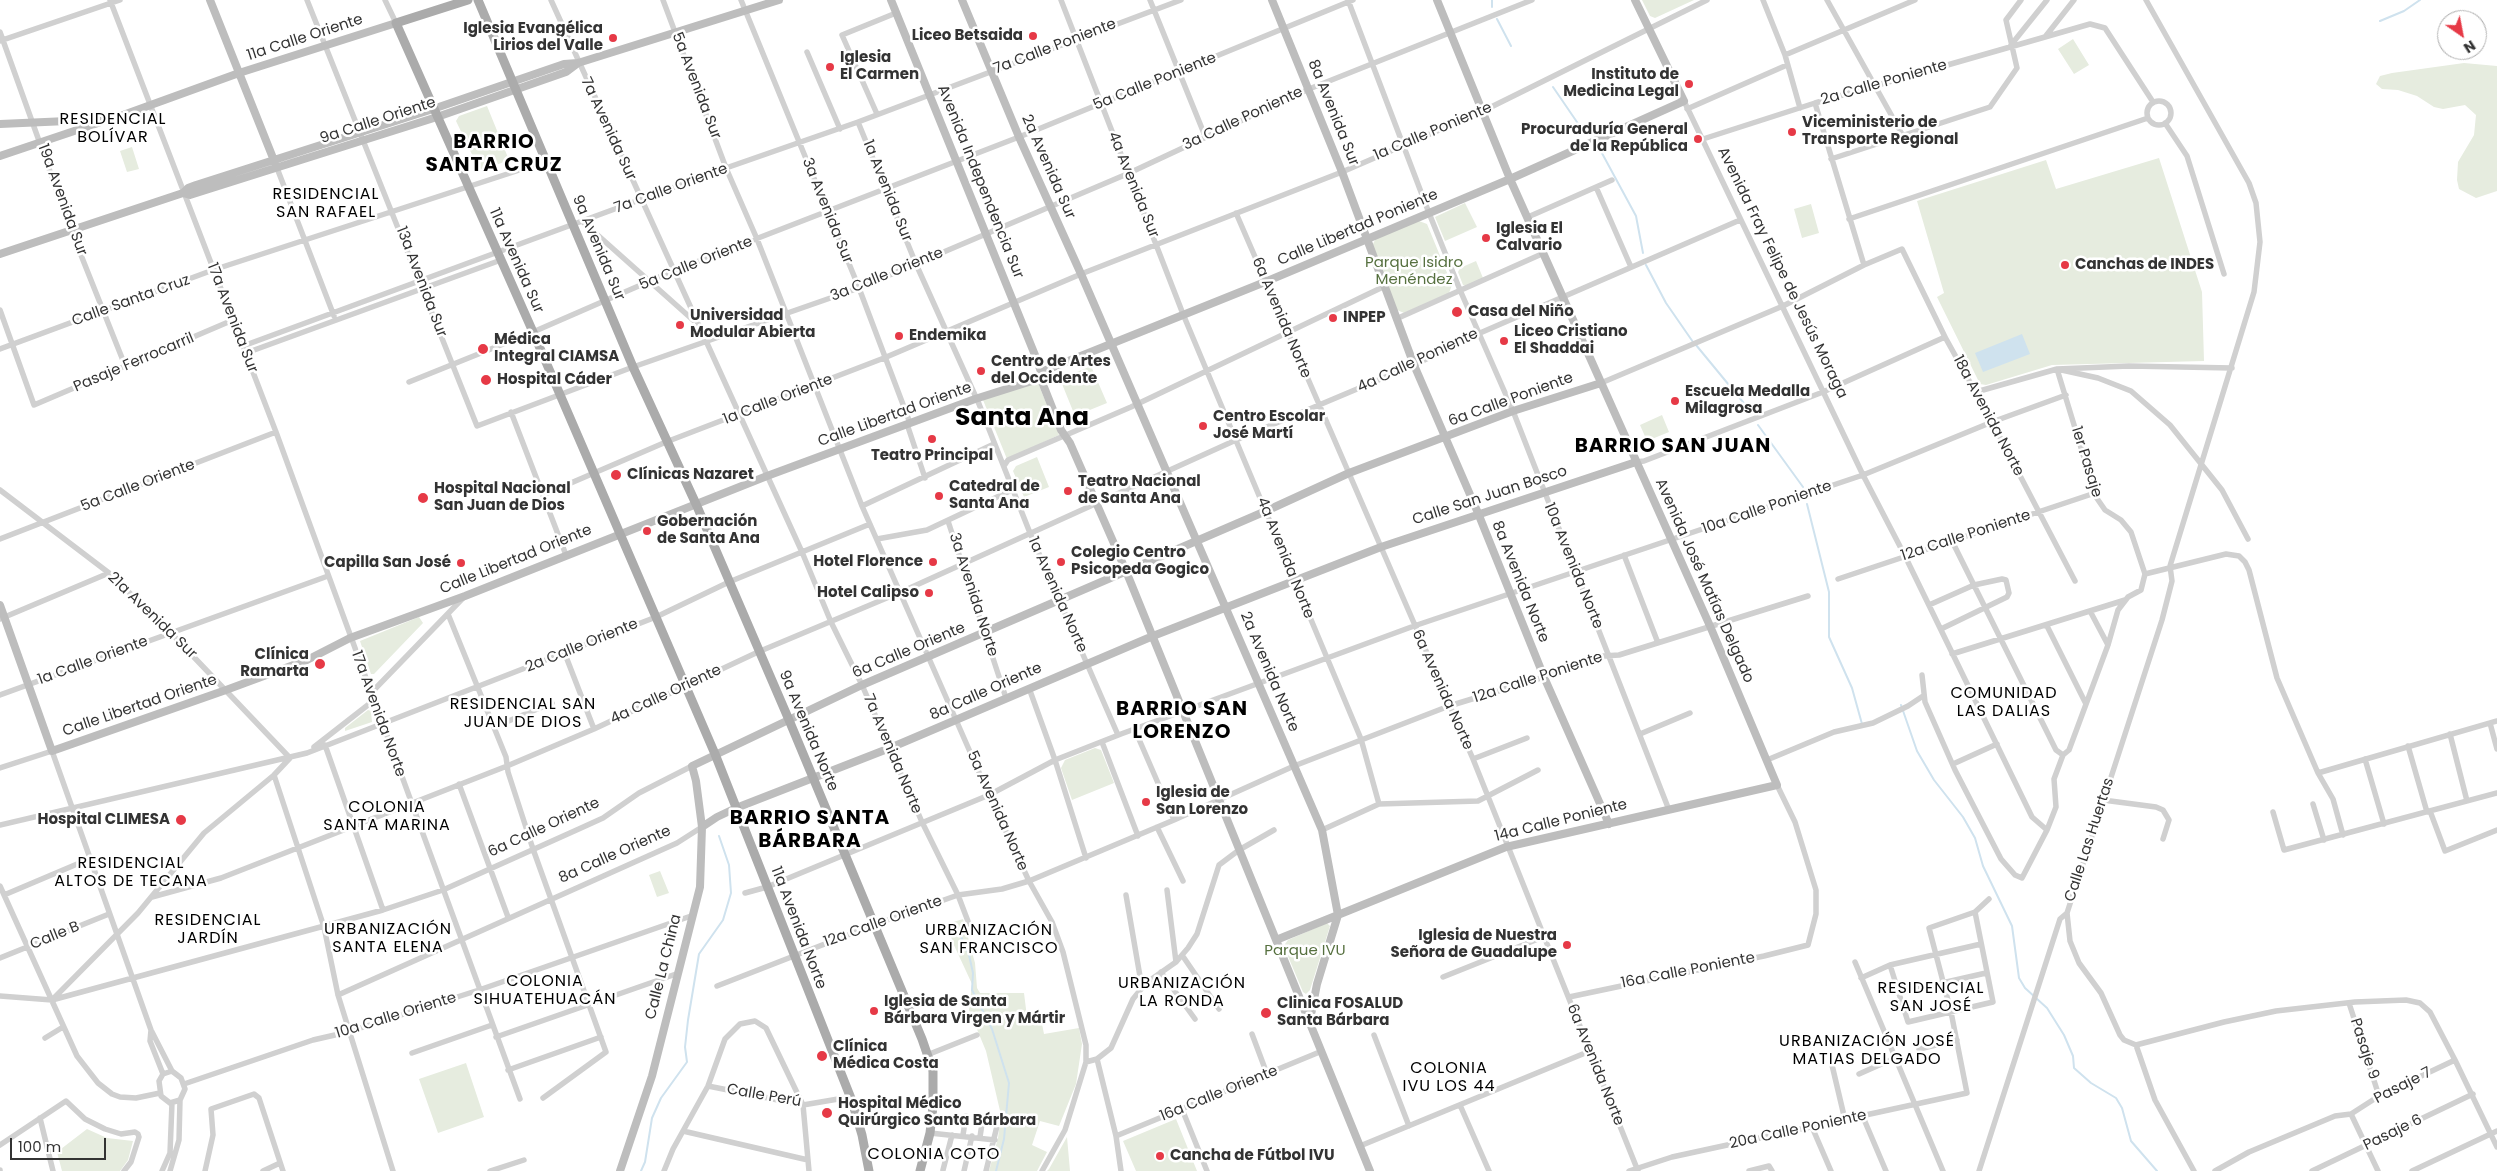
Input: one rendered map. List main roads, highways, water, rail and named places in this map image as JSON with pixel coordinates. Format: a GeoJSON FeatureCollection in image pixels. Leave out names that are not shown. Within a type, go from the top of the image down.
{"type":"FeatureCollection","features":[{"type":"Feature","properties":{"kind":"main road","name":"11a Calle Oriente"},"geometry":{"type":"LineString","coordinates":[[396,23],[468,0]]}},
{"type":"Feature","properties":{"kind":"main road","name":"9a Avenida Sur"},"geometry":{"type":"LineString","coordinates":[[478,0],[633,367],[696,504]]}},
{"type":"Feature","properties":{"kind":"main road","name":"11a Avenida Sur"},"geometry":{"type":"LineString","coordinates":[[396,23],[533,332],[619,534]]}},
{"type":"Feature","properties":{"kind":"main road","name":"9a Avenida Norte"},"geometry":{"type":"LineString","coordinates":[[696,504],[876,924],[927,1055],[932,1071],[933,1106],[930,1133],[922,1170]]}},
{"type":"Feature","properties":{"kind":"main road","name":"11a Avenida Norte"},"geometry":{"type":"LineString","coordinates":[[619,534],[715,754],[850,1097],[862,1135],[869,1171]]}},
{"type":"Feature","properties":{"kind":"water"},"geometry":{"type":"Polygon","coordinates":[[[2022,334],[2030,354],[1983,372],[1975,353],[2022,334]]]}},
{"type":"Feature","properties":{"kind":"waterway"},"geometry":{"type":"LineString","coordinates":[[1492,0],[1492,7]]}},
{"type":"Feature","properties":{"kind":"waterway"},"geometry":{"type":"LineString","coordinates":[[2380,21],[2404,11],[2420,0]]}},
{"type":"Feature","properties":{"kind":"waterway"},"geometry":{"type":"LineString","coordinates":[[1497,19],[1511,46]]}},
{"type":"Feature","properties":{"kind":"waterway"},"geometry":{"type":"LineString","coordinates":[[1553,87],[1579,125],[1588,134]]}},
{"type":"Feature","properties":{"kind":"waterway"},"geometry":{"type":"LineString","coordinates":[[1597,144],[1636,216],[1643,253]]}},
{"type":"Feature","properties":{"kind":"waterway"},"geometry":{"type":"LineString","coordinates":[[1646,265],[1666,303],[1693,342]]}},
{"type":"Feature","properties":{"kind":"waterway"},"geometry":{"type":"LineString","coordinates":[[1696,345],[1752,413]]}},
{"type":"Feature","properties":{"kind":"waterway"},"geometry":{"type":"LineString","coordinates":[[1758,425],[1803,487]]}},
{"type":"Feature","properties":{"kind":"waterway"},"geometry":{"type":"LineString","coordinates":[[1807,504],[1829,592],[1829,637],[1852,688],[1862,724]]}},
{"type":"Feature","properties":{"kind":"waterway"},"geometry":{"type":"LineString","coordinates":[[1901,705],[1917,751],[1934,780],[1963,817],[1975,838],[1983,866],[2012,926],[2019,978],[2025,988],[2047,1008],[2064,1035],[2073,1056],[2074,1068],[2091,1083],[2116,1098],[2122,1108],[2131,1141],[2157,1171]]}},
{"type":"Feature","properties":{"kind":"waterway"},"geometry":{"type":"LineString","coordinates":[[641,1171],[645,1162],[652,1118],[661,1098],[687,1062],[685,1047],[699,954],[723,920],[731,893],[729,865],[719,836]]}},
{"type":"Feature","properties":{"kind":"waterway"},"geometry":{"type":"LineString","coordinates":[[959,932],[969,955],[973,973],[972,990],[992,1029],[1009,1083],[1004,1139],[996,1171]]}},
{"type":"Feature","properties":{"kind":"place","name":"Liceo Betsaida"},"geometry":{"type":"Point","coordinates":[1033,36]}},
{"type":"Feature","properties":{"kind":"place","name":"Iglesia Evangélica Lirios del Valle"},"geometry":{"type":"Point","coordinates":[613,38]}},
{"type":"Feature","properties":{"kind":"place","name":"Iglesia El Carmen"},"geometry":{"type":"Point","coordinates":[830,67]}},
{"type":"Feature","properties":{"kind":"place","name":"Instituto de Medicina Legal"},"geometry":{"type":"Point","coordinates":[1689,84]}},
{"type":"Feature","properties":{"kind":"place","name":"Viceministerio de Transporte Regional"},"geometry":{"type":"Point","coordinates":[1792,132]}},
{"type":"Feature","properties":{"kind":"place","name":"Procuraduría General de la República"},"geometry":{"type":"Point","coordinates":[1698,139]}},
{"type":"Feature","properties":{"kind":"place","name":"Iglesia El Calvario"},"geometry":{"type":"Point","coordinates":[1486,238]}},
{"type":"Feature","properties":{"kind":"place","name":"Canchas de INDES"},"geometry":{"type":"Point","coordinates":[2065,265]}},
{"type":"Feature","properties":{"kind":"place","name":"Casa del Niño"},"geometry":{"type":"Point","coordinates":[1457,312]}},
{"type":"Feature","properties":{"kind":"place","name":"INPEP"},"geometry":{"type":"Point","coordinates":[1333,318]}},
{"type":"Feature","properties":{"kind":"place","name":"Universidad Modular Abierta"},"geometry":{"type":"Point","coordinates":[680,325]}},
{"type":"Feature","properties":{"kind":"place","name":"Endemika"},"geometry":{"type":"Point","coordinates":[899,336]}},
{"type":"Feature","properties":{"kind":"place","name":"Liceo Cristiano El Shaddai"},"geometry":{"type":"Point","coordinates":[1504,341]}},
{"type":"Feature","properties":{"kind":"place","name":"Médica Integral CIAMSA"},"geometry":{"type":"Point","coordinates":[483,349]}},
{"type":"Feature","properties":{"kind":"place","name":"Centro de Artes del Occidente"},"geometry":{"type":"Point","coordinates":[981,371]}},
{"type":"Feature","properties":{"kind":"place","name":"Hospital Cáder"},"geometry":{"type":"Point","coordinates":[486,380]}},
{"type":"Feature","properties":{"kind":"place","name":"Escuela Medalla Milagrosa"},"geometry":{"type":"Point","coordinates":[1675,401]}},
{"type":"Feature","properties":{"kind":"place","name":"Centro Escolar José Martí"},"geometry":{"type":"Point","coordinates":[1203,426]}},
{"type":"Feature","properties":{"kind":"place","name":"Teatro Principal"},"geometry":{"type":"Point","coordinates":[932,439]}},
{"type":"Feature","properties":{"kind":"place","name":"Clínicas Nazaret"},"geometry":{"type":"Point","coordinates":[616,475]}},
{"type":"Feature","properties":{"kind":"place","name":"Teatro Nacional de Santa Ana"},"geometry":{"type":"Point","coordinates":[1068,491]}},
{"type":"Feature","properties":{"kind":"place","name":"Catedral de Santa Ana"},"geometry":{"type":"Point","coordinates":[939,496]}},
{"type":"Feature","properties":{"kind":"place","name":"Hospital Nacional San Juan de Dios"},"geometry":{"type":"Point","coordinates":[423,498]}},
{"type":"Feature","properties":{"kind":"place","name":"Gobernación de Santa Ana"},"geometry":{"type":"Point","coordinates":[647,531]}},
{"type":"Feature","properties":{"kind":"place","name":"Hotel Florence"},"geometry":{"type":"Point","coordinates":[933,562]}},
{"type":"Feature","properties":{"kind":"place","name":"Colegio Centro Psicopeda Gogico"},"geometry":{"type":"Point","coordinates":[1061,562]}},
{"type":"Feature","properties":{"kind":"place","name":"Capilla San José"},"geometry":{"type":"Point","coordinates":[461,563]}},
{"type":"Feature","properties":{"kind":"place","name":"Hotel Calipso"},"geometry":{"type":"Point","coordinates":[929,593]}},
{"type":"Feature","properties":{"kind":"place","name":"Clínica Ramarta"},"geometry":{"type":"Point","coordinates":[320,664]}},
{"type":"Feature","properties":{"kind":"place","name":"Iglesia de San Lorenzo"},"geometry":{"type":"Point","coordinates":[1146,802]}},
{"type":"Feature","properties":{"kind":"place","name":"Hospital CLIMESA"},"geometry":{"type":"Point","coordinates":[181,820]}},
{"type":"Feature","properties":{"kind":"place","name":"Iglesia de Nuestra Señora de Guadalupe"},"geometry":{"type":"Point","coordinates":[1567,945]}},
{"type":"Feature","properties":{"kind":"place","name":"Iglesia de Santa Bárbara Virgen y Mártir"},"geometry":{"type":"Point","coordinates":[874,1011]}},
{"type":"Feature","properties":{"kind":"place","name":"Clinica FOSALUD Santa Bárbara"},"geometry":{"type":"Point","coordinates":[1266,1013]}},
{"type":"Feature","properties":{"kind":"place","name":"Clínica Médica Costa"},"geometry":{"type":"Point","coordinates":[822,1056]}},
{"type":"Feature","properties":{"kind":"place","name":"Hospital Médico Quirúrgico Santa Bárbara"},"geometry":{"type":"Point","coordinates":[827,1113]}},
{"type":"Feature","properties":{"kind":"place","name":"Cancha de Fútbol IVU"},"geometry":{"type":"Point","coordinates":[1160,1156]}},
{"type":"Feature","properties":{"kind":"district","name":"RESIDENCIAL BOLÍVAR"},"geometry":{"type":"Point","coordinates":[113,129]}},
{"type":"Feature","properties":{"kind":"district","name":"BARRIO SANTA CRUZ"},"geometry":{"type":"Point","coordinates":[494,154]}},
{"type":"Feature","properties":{"kind":"district","name":"RESIDENCIAL SAN RAFAEL"},"geometry":{"type":"Point","coordinates":[326,204]}},
{"type":"Feature","properties":{"kind":"district","name":"Santa Ana"},"geometry":{"type":"Point","coordinates":[1022,419]}},
{"type":"Feature","properties":{"kind":"district","name":"BARRIO SAN JUAN"},"geometry":{"type":"Point","coordinates":[1673,447]}},
{"type":"Feature","properties":{"kind":"district","name":"COMUNIDAD LAS DALIAS"},"geometry":{"type":"Point","coordinates":[2004,703]}},
{"type":"Feature","properties":{"kind":"district","name":"RESIDENCIAL SAN JUAN DE DIOS"},"geometry":{"type":"Point","coordinates":[523,714]}},
{"type":"Feature","properties":{"kind":"district","name":"BARRIO SAN LORENZO"},"geometry":{"type":"Point","coordinates":[1182,722]}},
{"type":"Feature","properties":{"kind":"district","name":"COLONIA SANTA MARINA"},"geometry":{"type":"Point","coordinates":[387,817]}},
{"type":"Feature","properties":{"kind":"district","name":"BARRIO SANTA BÁRBARA"},"geometry":{"type":"Point","coordinates":[810,830]}},
{"type":"Feature","properties":{"kind":"district","name":"RESIDENCIAL ALTOS DE TECANA"},"geometry":{"type":"Point","coordinates":[131,873]}},
{"type":"Feature","properties":{"kind":"district","name":"RESIDENCIAL JARDÍN"},"geometry":{"type":"Point","coordinates":[208,930]}},
{"type":"Feature","properties":{"kind":"district","name":"URBANIZACIÓN SANTA ELENA"},"geometry":{"type":"Point","coordinates":[388,939]}},
{"type":"Feature","properties":{"kind":"district","name":"URBANIZACIÓN SAN FRANCISCO"},"geometry":{"type":"Point","coordinates":[989,940]}},
{"type":"Feature","properties":{"kind":"district","name":"COLONIA SIHUATEHUACÁN"},"geometry":{"type":"Point","coordinates":[545,991]}},
{"type":"Feature","properties":{"kind":"district","name":"URBANIZACIÓN LA RONDA"},"geometry":{"type":"Point","coordinates":[1182,993]}},
{"type":"Feature","properties":{"kind":"district","name":"RESIDENCIAL SAN JOSÉ"},"geometry":{"type":"Point","coordinates":[1931,998]}},
{"type":"Feature","properties":{"kind":"district","name":"URBANIZACIÓN JOSÉ MATIAS DELGADO"},"geometry":{"type":"Point","coordinates":[1867,1051]}},
{"type":"Feature","properties":{"kind":"district","name":"COLONIA IVU LOS 44"},"geometry":{"type":"Point","coordinates":[1449,1078]}},
{"type":"Feature","properties":{"kind":"district","name":"COLONIA COTO"},"geometry":{"type":"Point","coordinates":[934,1155]}},
{"type":"Feature","properties":{"kind":"park label","name":"Parque Isidro Menéndez"},"geometry":{"type":"Point","coordinates":[1414,272]}},
{"type":"Feature","properties":{"kind":"park label","name":"Parque IVU"},"geometry":{"type":"Point","coordinates":[1305,951]}}]}
